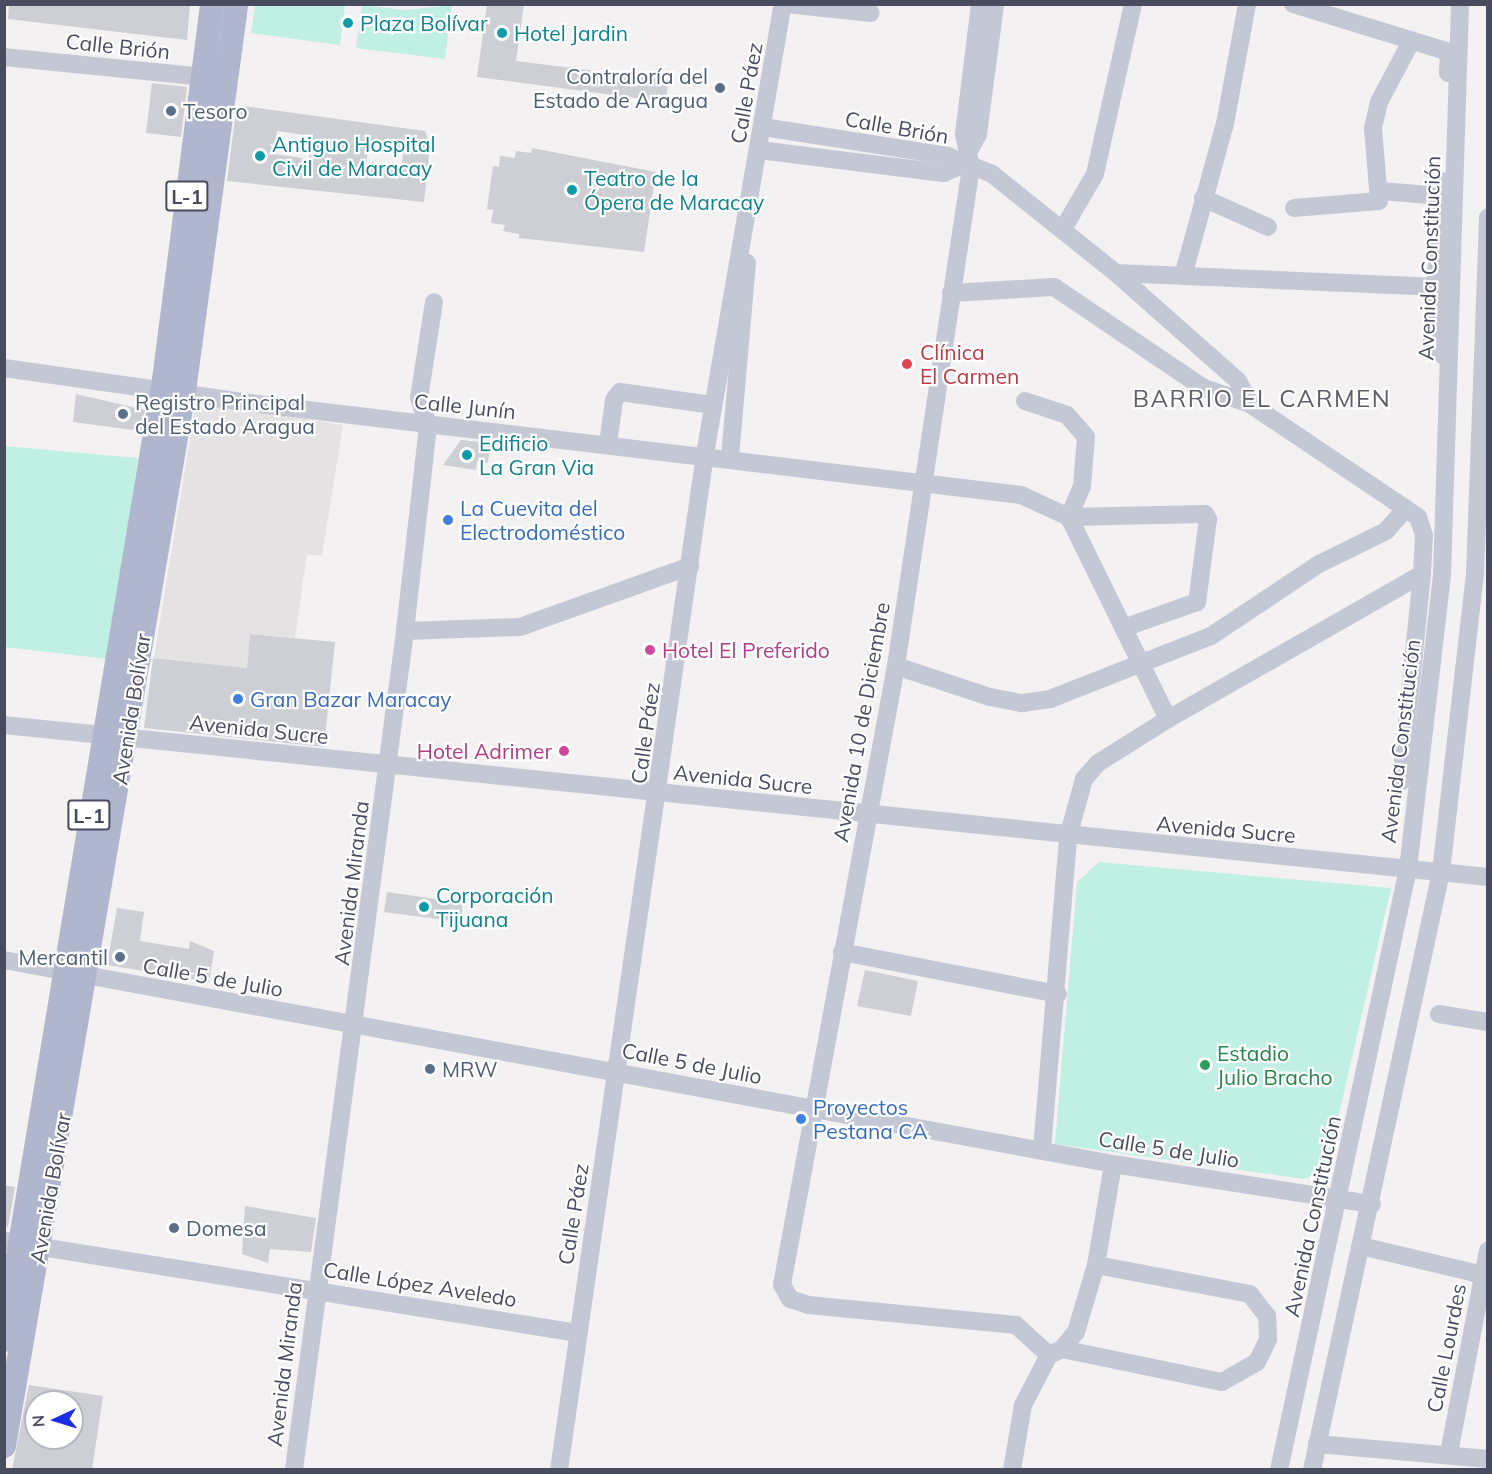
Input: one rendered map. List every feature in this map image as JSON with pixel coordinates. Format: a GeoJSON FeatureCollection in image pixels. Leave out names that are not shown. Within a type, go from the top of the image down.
{"type":"FeatureCollection","features":[{"type":"Feature","properties":{"kind":"main road","name":"Avenida Bolívar"},"geometry":{"type":"LineString","coordinates":[[4,1446],[22,1244],[87,977],[126,738],[214,78],[212,4]]}},
{"type":"Feature","properties":{"kind":"main road","name":"Avenida Bolívar"},"geometry":{"type":"LineString","coordinates":[[214,78],[236,4]]}},
{"type":"Feature","properties":{"kind":"main road","name":"Avenida Bolívar"},"geometry":{"type":"LineString","coordinates":[[4,1340],[22,1244],[101,736],[173,390]]}},
{"type":"Feature","properties":{"kind":"street"},"geometry":{"type":"LineString","coordinates":[[785,4],[871,13]]}},
{"type":"Feature","properties":{"kind":"street","name":"Calle Páez"},"geometry":{"type":"LineString","coordinates":[[559,1470],[659,793],[705,454],[785,4]]}},
{"type":"Feature","properties":{"kind":"street","name":"Avenida 10 de Diciembre"},"geometry":{"type":"LineString","coordinates":[[970,149],[964,134],[980,4]]}},
{"type":"Feature","properties":{"kind":"street","name":"Avenida 10 de Diciembre"},"geometry":{"type":"LineString","coordinates":[[995,4],[978,134],[970,149],[966,166],[951,293],[896,666],[815,1108],[781,1268],[782,1285],[790,1299],[808,1305],[1016,1325],[1056,1352]]}},
{"type":"Feature","properties":{"kind":"street"},"geometry":{"type":"LineString","coordinates":[[1063,229],[1095,174],[1133,4]]}},
{"type":"Feature","properties":{"kind":"street"},"geometry":{"type":"LineString","coordinates":[[1183,276],[1225,124],[1246,4]]}},
{"type":"Feature","properties":{"kind":"street"},"geometry":{"type":"LineString","coordinates":[[1293,4],[1343,13],[1449,52],[1441,196],[1432,287],[1432,346],[1448,359]]}},
{"type":"Feature","properties":{"kind":"street","name":"Avenida Constitución"},"geometry":{"type":"LineString","coordinates":[[1280,1470],[1408,869],[1442,574],[1460,4]]}},
{"type":"Feature","properties":{"kind":"street"},"geometry":{"type":"LineString","coordinates":[[1293,208],[1375,204],[1382,191],[1373,128],[1379,102],[1412,40]]}},
{"type":"Feature","properties":{"kind":"street","name":"Calle Brión"},"geometry":{"type":"LineString","coordinates":[[4,57],[214,78]]}},
{"type":"Feature","properties":{"kind":"street","name":"Calle Brión"},"geometry":{"type":"LineString","coordinates":[[763,127],[948,156],[966,166]]}},
{"type":"Feature","properties":{"kind":"street"},"geometry":{"type":"LineString","coordinates":[[862,164],[865,143]]}},
{"type":"Feature","properties":{"kind":"street","name":"Calle Brión"},"geometry":{"type":"LineString","coordinates":[[759,150],[944,172],[966,166]]}},
{"type":"Feature","properties":{"kind":"street"},"geometry":{"type":"LineString","coordinates":[[966,166],[992,174],[1116,273],[1238,381],[1250,404]]}},
{"type":"Feature","properties":{"kind":"street"},"geometry":{"type":"LineString","coordinates":[[1382,191],[1441,196]]}},
{"type":"Feature","properties":{"kind":"street"},"geometry":{"type":"LineString","coordinates":[[1203,198],[1268,227]]}},
{"type":"Feature","properties":{"kind":"street"},"geometry":{"type":"LineString","coordinates":[[730,457],[744,339],[749,216]]}},
{"type":"Feature","properties":{"kind":"street"},"geometry":{"type":"LineString","coordinates":[[1312,1470],[1372,1204],[1441,872],[1475,574],[1488,217]]}},
{"type":"Feature","properties":{"kind":"street"},"geometry":{"type":"LineString","coordinates":[[1116,273],[1432,287]]}},
{"type":"Feature","properties":{"kind":"street"},"geometry":{"type":"LineString","coordinates":[[951,293],[1054,287],[1204,388],[1250,404],[1406,508],[1423,526],[1422,574],[1401,782]]}},
{"type":"Feature","properties":{"kind":"street","name":"Avenida Miranda"},"geometry":{"type":"LineString","coordinates":[[294,1470],[315,1289],[355,1025],[405,631],[428,425],[419,398],[434,302]]}},
{"type":"Feature","properties":{"kind":"street","name":"Calle Junín"},"geometry":{"type":"LineString","coordinates":[[4,368],[428,425],[705,454],[922,484],[1021,495],[1069,517]]}},
{"type":"Feature","properties":{"kind":"street"},"geometry":{"type":"LineString","coordinates":[[608,444],[614,400],[620,392],[713,405]]}},
{"type":"Feature","properties":{"kind":"street"},"geometry":{"type":"LineString","coordinates":[[1025,401],[1067,415],[1086,436],[1082,486],[1069,517],[1168,719]]}},
{"type":"Feature","properties":{"kind":"street"},"geometry":{"type":"LineString","coordinates":[[896,666],[1022,704],[1050,699],[1211,636],[1319,564],[1386,531],[1406,508]]}},
{"type":"Feature","properties":{"kind":"street"},"geometry":{"type":"LineString","coordinates":[[1069,517],[1205,514],[1209,525],[1197,602],[1123,628]]}},
{"type":"Feature","properties":{"kind":"street"},"geometry":{"type":"LineString","coordinates":[[405,631],[520,627],[690,566]]}},
{"type":"Feature","properties":{"kind":"street"},"geometry":{"type":"LineString","coordinates":[[1042,1149],[1058,994],[1068,837],[1084,779],[1098,763],[1168,719],[1422,574]]}},
{"type":"Feature","properties":{"kind":"street","name":"Avenida Sucre"},"geometry":{"type":"LineString","coordinates":[[4,725],[869,814],[1068,837],[1488,877]]}},
{"type":"Feature","properties":{"kind":"street"},"geometry":{"type":"LineString","coordinates":[[842,952],[1058,994]]}},
{"type":"Feature","properties":{"kind":"street","name":"Calle 5 de Julio"},"geometry":{"type":"LineString","coordinates":[[4,960],[87,977],[1042,1149],[1113,1164],[1339,1197],[1372,1204]]}},
{"type":"Feature","properties":{"kind":"street"},"geometry":{"type":"LineString","coordinates":[[1439,1014],[1488,1022]]}},
{"type":"Feature","properties":{"kind":"street"},"geometry":{"type":"LineString","coordinates":[[1012,1470],[1023,1405],[1056,1352],[1076,1332],[1096,1266],[1113,1164]]}},
{"type":"Feature","properties":{"kind":"street","name":"Calle López Aveledo"},"geometry":{"type":"LineString","coordinates":[[22,1244],[315,1289],[578,1333]]}},
{"type":"Feature","properties":{"kind":"street"},"geometry":{"type":"LineString","coordinates":[[1361,1246],[1486,1276]]}},
{"type":"Feature","properties":{"kind":"street","name":"Calle Lourdes"},"geometry":{"type":"LineString","coordinates":[[1449,1453],[1486,1276],[1488,1251]]}},
{"type":"Feature","properties":{"kind":"street"},"geometry":{"type":"LineString","coordinates":[[1056,1352],[1222,1382],[1257,1362],[1268,1339],[1267,1316],[1250,1294],[1096,1266]]}},
{"type":"Feature","properties":{"kind":"street"},"geometry":{"type":"LineString","coordinates":[[1317,1444],[1449,1453],[1488,1459]]}},
{"type":"Feature","properties":{"kind":"shaded area"},"geometry":{"type":"Polygon","coordinates":[[[196,402],[343,425],[322,556],[307,554],[295,638],[250,634],[247,668],[154,658],[196,402]]]}},
{"type":"Feature","properties":{"kind":"green space"},"geometry":{"type":"Polygon","coordinates":[[[255,5],[345,5],[340,45],[251,33],[255,5]]]}},
{"type":"Feature","properties":{"kind":"green space"},"geometry":{"type":"Polygon","coordinates":[[[362,5],[405,10],[452,5],[445,59],[356,48],[362,5]]]}},
{"type":"Feature","properties":{"kind":"green space"},"geometry":{"type":"Polygon","coordinates":[[[4,446],[138,458],[108,659],[5,647],[4,446]]]}},
{"type":"Feature","properties":{"kind":"green space","name":"Estadio Julio Bracho"},"geometry":{"type":"Polygon","coordinates":[[[1099,862],[1391,888],[1326,1170],[1304,1179],[1055,1144],[1077,882],[1099,862]]]}},
{"type":"Feature","properties":{"kind":"building"},"geometry":{"type":"Polygon","coordinates":[[[9,4],[157,6],[190,4],[187,40],[8,19],[9,4]]]}},
{"type":"Feature","properties":{"kind":"building","name":"Hotel Jardin"},"geometry":{"type":"Polygon","coordinates":[[[487,4],[524,4],[516,61],[668,80],[666,102],[477,77],[487,4]]]}},
{"type":"Feature","properties":{"kind":"building","name":"Tesoro"},"geometry":{"type":"Polygon","coordinates":[[[152,83],[187,87],[181,137],[146,133],[152,83]]]}},
{"type":"Feature","properties":{"kind":"building","name":"Antiguo Hospital Civil de Maracay"},"geometry":{"type":"Polygon","coordinates":[[[244,106],[425,131],[430,146],[424,202],[227,181],[236,110],[244,106]],[[277,131],[274,154],[309,159],[312,136],[277,131]],[[369,143],[366,166],[401,171],[404,148],[369,143]]]}},
{"type":"Feature","properties":{"kind":"building","name":"Teatro de la Ópera de Maracay"},"geometry":{"type":"Polygon","coordinates":[[[532,148],[656,172],[644,252],[519,238],[519,234],[503,231],[505,225],[491,223],[493,210],[487,209],[493,166],[499,167],[500,156],[515,158],[516,151],[531,153],[532,148]]]}},
{"type":"Feature","properties":{"kind":"building","name":"Registro Principal del Estado Aragua"},"geometry":{"type":"Polygon","coordinates":[[[76,394],[145,410],[141,431],[73,422],[76,394]]]}},
{"type":"Feature","properties":{"kind":"building","name":"Edificio La Gran Via"},"geometry":{"type":"Polygon","coordinates":[[[461,440],[490,443],[488,463],[477,461],[476,470],[443,465],[461,440]]]}},
{"type":"Feature","properties":{"kind":"building","name":"Gran Bazar Maracay"},"geometry":{"type":"Polygon","coordinates":[[[250,634],[335,642],[324,747],[144,728],[153,658],[247,668],[250,634]]]}},
{"type":"Feature","properties":{"kind":"building","name":"Corporación Tijuana"},"geometry":{"type":"Polygon","coordinates":[[[387,892],[463,903],[461,922],[384,912],[387,892]]]}},
{"type":"Feature","properties":{"kind":"building"},"geometry":{"type":"Polygon","coordinates":[[[117,908],[144,912],[140,941],[189,949],[190,941],[214,951],[209,982],[107,965],[117,908]]]}},
{"type":"Feature","properties":{"kind":"building"},"geometry":{"type":"Polygon","coordinates":[[[865,970],[918,981],[911,1016],[857,1006],[865,970]]]}},
{"type":"Feature","properties":{"kind":"building"},"geometry":{"type":"Polygon","coordinates":[[[4,1185],[15,1187],[8,1227],[4,1226],[4,1185]]]}},
{"type":"Feature","properties":{"kind":"building"},"geometry":{"type":"Polygon","coordinates":[[[245,1206],[316,1218],[311,1252],[270,1249],[268,1263],[242,1254],[245,1206]]]}},
{"type":"Feature","properties":{"kind":"building"},"geometry":{"type":"Polygon","coordinates":[[[29,1385],[63,1390],[28,1390],[29,1385]]]}},
{"type":"Feature","properties":{"kind":"building"},"geometry":{"type":"Polygon","coordinates":[[[84,1393],[103,1396],[92,1470],[12,1470],[24,1410],[24,1450],[84,1450],[84,1393]]]}},
{"type":"Feature","properties":{"kind":"place","name":"Plaza Bolívar"},"geometry":{"type":"Point","coordinates":[348,23]}},
{"type":"Feature","properties":{"kind":"place","name":"Hotel Jardin"},"geometry":{"type":"Point","coordinates":[502,33]}},
{"type":"Feature","properties":{"kind":"place","name":"Contraloría del Estado de Aragua"},"geometry":{"type":"Point","coordinates":[720,88]}},
{"type":"Feature","properties":{"kind":"place","name":"Tesoro"},"geometry":{"type":"Point","coordinates":[171,111]}},
{"type":"Feature","properties":{"kind":"place","name":"Antiguo Hospital Civil de Maracay"},"geometry":{"type":"Point","coordinates":[260,156]}},
{"type":"Feature","properties":{"kind":"place","name":"Teatro de la Ópera de Maracay"},"geometry":{"type":"Point","coordinates":[572,190]}},
{"type":"Feature","properties":{"kind":"place","name":"Clínica El Carmen"},"geometry":{"type":"Point","coordinates":[907,364]}},
{"type":"Feature","properties":{"kind":"place","name":"Registro Principal del Estado Aragua"},"geometry":{"type":"Point","coordinates":[123,414]}},
{"type":"Feature","properties":{"kind":"place","name":"Edificio La Gran Via"},"geometry":{"type":"Point","coordinates":[467,455]}},
{"type":"Feature","properties":{"kind":"place","name":"La Cuevita del Electrodoméstico"},"geometry":{"type":"Point","coordinates":[448,520]}},
{"type":"Feature","properties":{"kind":"place","name":"Hotel El Preferido"},"geometry":{"type":"Point","coordinates":[650,650]}},
{"type":"Feature","properties":{"kind":"place","name":"Gran Bazar Maracay"},"geometry":{"type":"Point","coordinates":[238,699]}},
{"type":"Feature","properties":{"kind":"place","name":"Hotel Adrimer"},"geometry":{"type":"Point","coordinates":[564,751]}},
{"type":"Feature","properties":{"kind":"place","name":"Corporación Tijuana"},"geometry":{"type":"Point","coordinates":[424,907]}},
{"type":"Feature","properties":{"kind":"place","name":"Mercantil"},"geometry":{"type":"Point","coordinates":[120,957]}},
{"type":"Feature","properties":{"kind":"place","name":"Estadio Julio Bracho"},"geometry":{"type":"Point","coordinates":[1205,1065]}},
{"type":"Feature","properties":{"kind":"place","name":"MRW"},"geometry":{"type":"Point","coordinates":[430,1069]}},
{"type":"Feature","properties":{"kind":"place","name":"Proyectos Pestana CA"},"geometry":{"type":"Point","coordinates":[801,1119]}},
{"type":"Feature","properties":{"kind":"place","name":"Domesa"},"geometry":{"type":"Point","coordinates":[174,1228]}},
{"type":"Feature","properties":{"kind":"district","name":"BARRIO EL CARMEN"},"geometry":{"type":"Point","coordinates":[1262,399]}}]}
